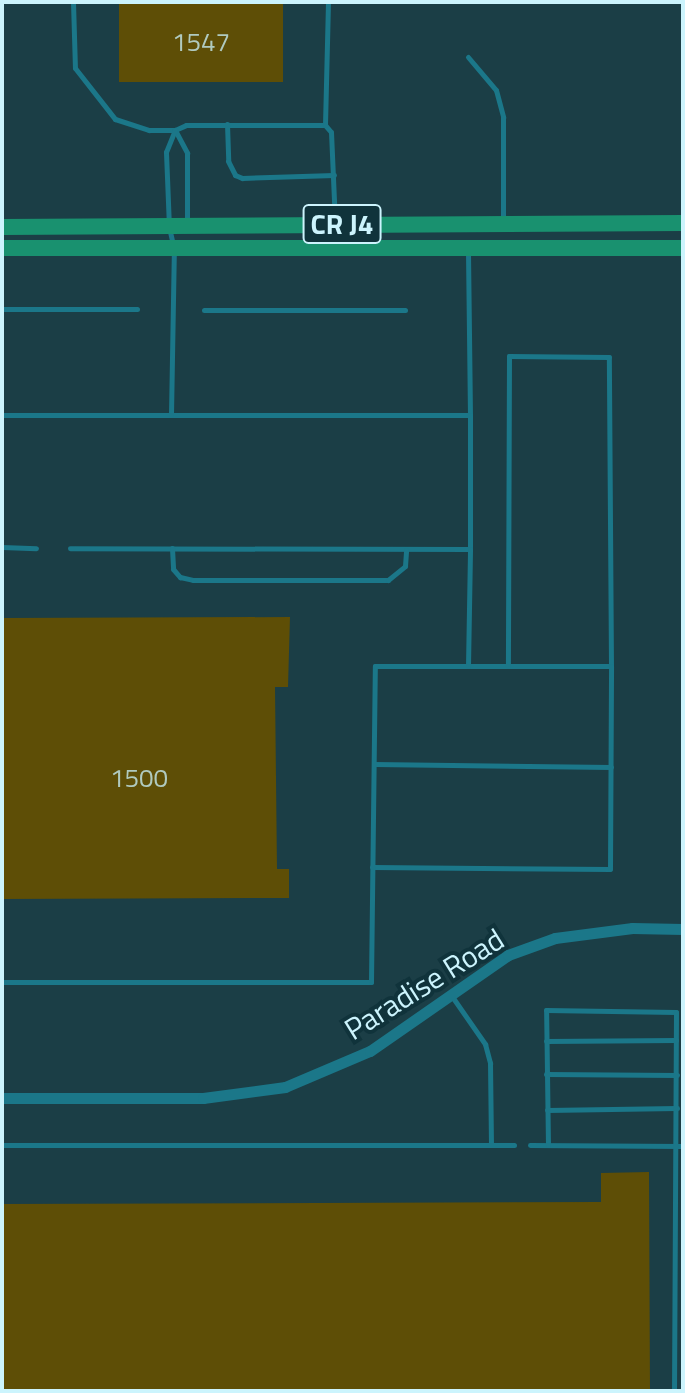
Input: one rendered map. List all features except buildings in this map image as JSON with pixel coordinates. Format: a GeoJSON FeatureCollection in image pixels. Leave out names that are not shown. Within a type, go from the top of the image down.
{"type":"FeatureCollection","features":[{"type":"Feature","properties":{"kind":"main road","name":"CR J4"},"geometry":{"type":"LineString","coordinates":[[2,227],[683,223]]}},
{"type":"Feature","properties":{"kind":"main road","name":"CR J4"},"geometry":{"type":"LineString","coordinates":[[2,248],[683,248]]}},
{"type":"Feature","properties":{"kind":"street","name":"Paradise Road"},"geometry":{"type":"LineString","coordinates":[[2,1098],[203,1098],[285,1087],[370,1051],[508,955],[555,938],[632,928],[683,929]]}},
{"type":"Feature","properties":{"kind":"lane"},"geometry":{"type":"LineString","coordinates":[[73,2],[75,68],[115,119],[149,130],[175,130],[186,125],[325,125]]}},
{"type":"Feature","properties":{"kind":"lane"},"geometry":{"type":"LineString","coordinates":[[328,2],[325,125],[331,132],[335,224]]}},
{"type":"Feature","properties":{"kind":"lane"},"geometry":{"type":"LineString","coordinates":[[468,57],[496,90],[503,117],[503,223]]}},
{"type":"Feature","properties":{"kind":"lane"},"geometry":{"type":"LineString","coordinates":[[227,124],[228,161],[235,175],[242,178],[334,175]]}},
{"type":"Feature","properties":{"kind":"lane"},"geometry":{"type":"LineString","coordinates":[[174,249],[187,227],[187,153],[175,130]]}},
{"type":"Feature","properties":{"kind":"lane"},"geometry":{"type":"LineString","coordinates":[[171,415],[174,249],[169,227],[166,152],[175,130]]}},
{"type":"Feature","properties":{"kind":"lane"},"geometry":{"type":"LineString","coordinates":[[468,249],[468,666]]}},
{"type":"Feature","properties":{"kind":"lane"},"geometry":{"type":"LineString","coordinates":[[2,309],[137,309]]}},
{"type":"Feature","properties":{"kind":"lane"},"geometry":{"type":"LineString","coordinates":[[204,310],[405,310]]}},
{"type":"Feature","properties":{"kind":"lane"},"geometry":{"type":"LineString","coordinates":[[372,867],[610,869],[609,357],[509,356],[508,666]]}},
{"type":"Feature","properties":{"kind":"lane"},"geometry":{"type":"LineString","coordinates":[[2,415],[470,415]]}},
{"type":"Feature","properties":{"kind":"lane"},"geometry":{"type":"LineString","coordinates":[[2,547],[36,548]]}},
{"type":"Feature","properties":{"kind":"lane"},"geometry":{"type":"LineString","coordinates":[[70,548],[470,549]]}},
{"type":"Feature","properties":{"kind":"lane"},"geometry":{"type":"LineString","coordinates":[[172,548],[173,569],[180,577],[193,580],[388,580],[405,566],[406,549]]}},
{"type":"Feature","properties":{"kind":"lane"},"geometry":{"type":"LineString","coordinates":[[2,982],[371,982],[375,666],[611,666]]}},
{"type":"Feature","properties":{"kind":"lane"},"geometry":{"type":"LineString","coordinates":[[374,764],[611,767]]}},
{"type":"Feature","properties":{"kind":"lane"},"geometry":{"type":"LineString","coordinates":[[451,995],[485,1044],[490,1063],[491,1145]]}},
{"type":"Feature","properties":{"kind":"lane"},"geometry":{"type":"LineString","coordinates":[[548,1145],[546,1010],[676,1012],[680,1146],[673,1173],[674,1391]]}},
{"type":"Feature","properties":{"kind":"lane"},"geometry":{"type":"LineString","coordinates":[[546,1041],[676,1040]]}},
{"type":"Feature","properties":{"kind":"lane"},"geometry":{"type":"LineString","coordinates":[[546,1074],[677,1075]]}},
{"type":"Feature","properties":{"kind":"lane"},"geometry":{"type":"LineString","coordinates":[[547,1110],[677,1108]]}},
{"type":"Feature","properties":{"kind":"lane"},"geometry":{"type":"LineString","coordinates":[[2,1145],[514,1145]]}},
{"type":"Feature","properties":{"kind":"lane"},"geometry":{"type":"LineString","coordinates":[[530,1145],[680,1146]]}}]}
